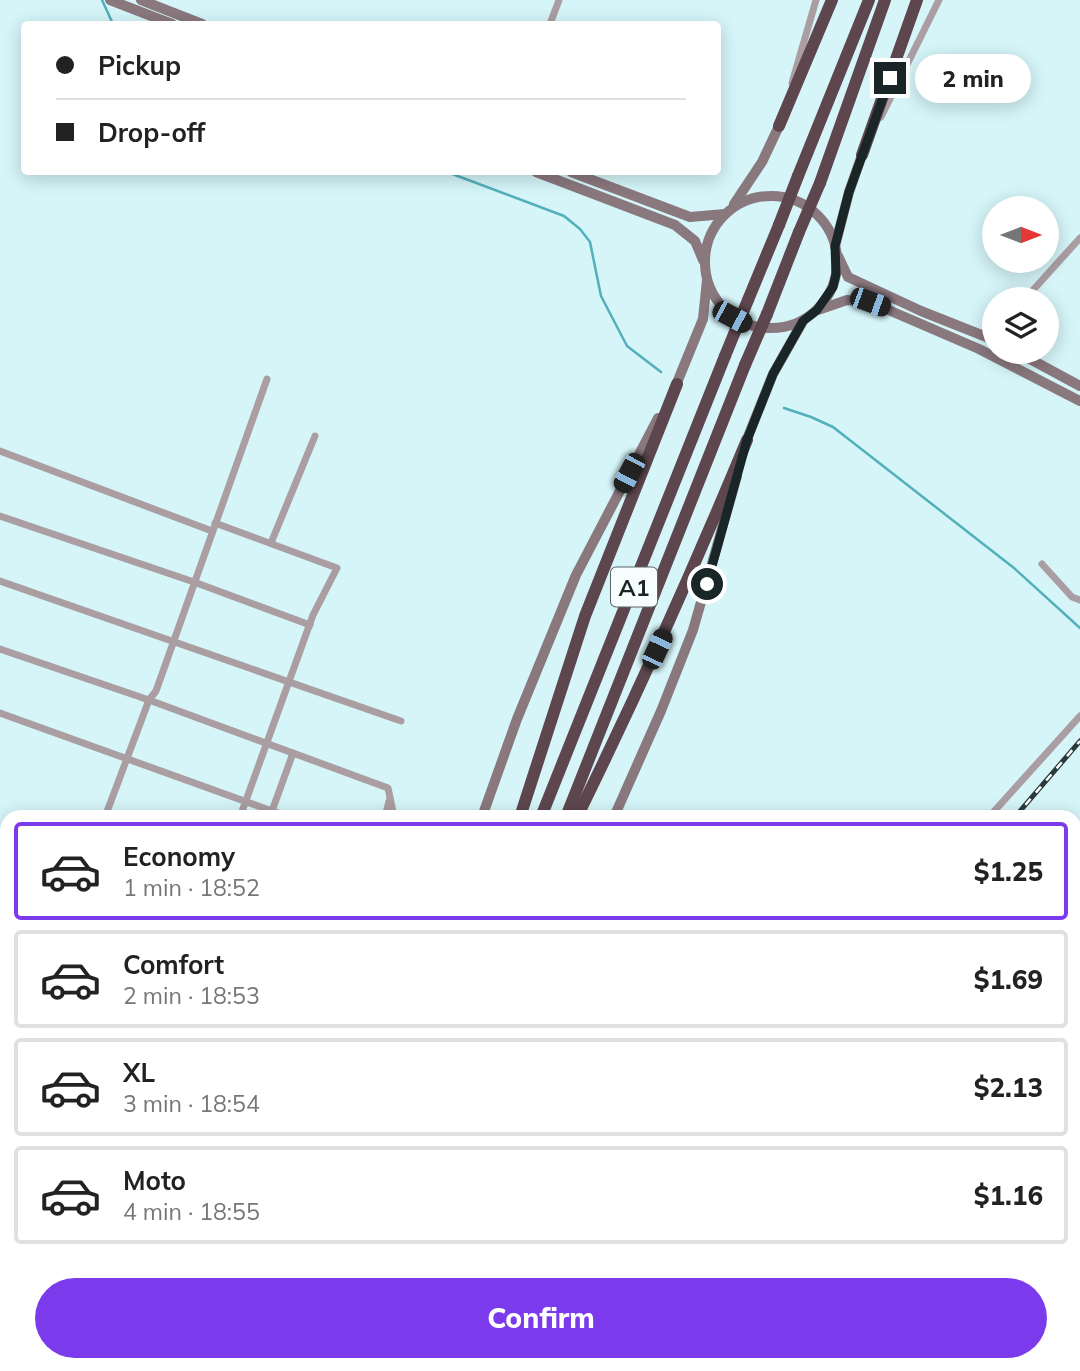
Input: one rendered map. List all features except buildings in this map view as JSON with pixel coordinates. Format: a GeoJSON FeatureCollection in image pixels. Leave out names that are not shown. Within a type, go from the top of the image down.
{"type":"FeatureCollection","features":[{"type":"Feature","properties":{"kind":"highway"},"geometry":{"type":"LineString","coordinates":[[779,126],[832,0]]}},
{"type":"Feature","properties":{"kind":"highway","name":"A1"},"geometry":{"type":"LineString","coordinates":[[544,810],[869,0]]}},
{"type":"Feature","properties":{"kind":"highway","name":"A1"},"geometry":{"type":"LineString","coordinates":[[569,810],[820,183],[885,0]]}},
{"type":"Feature","properties":{"kind":"highway"},"geometry":{"type":"LineString","coordinates":[[862,155],[917,0]]}},
{"type":"Feature","properties":{"kind":"highway"},"geometry":{"type":"LineString","coordinates":[[522,810],[585,616],[677,384]]}},
{"type":"Feature","properties":{"kind":"highway"},"geometry":{"type":"LineString","coordinates":[[580,810],[690,579],[747,440]]}},
{"type":"Feature","properties":{"kind":"main road"},"geometry":{"type":"LineString","coordinates":[[141,0],[194,21]]}},
{"type":"Feature","properties":{"kind":"main road"},"geometry":{"type":"LineString","coordinates":[[115,2],[164,21]]}},
{"type":"Feature","properties":{"kind":"main road"},"geometry":{"type":"LineString","coordinates":[[704,263],[709,237],[715,226],[762,162],[779,126]]}},
{"type":"Feature","properties":{"kind":"main road"},"geometry":{"type":"LineString","coordinates":[[707,280],[719,304],[732,317],[749,326],[785,328],[803,321],[817,310],[833,287],[836,250],[849,192],[862,155]]}},
{"type":"Feature","properties":{"kind":"main road"},"geometry":{"type":"LineString","coordinates":[[484,810],[517,719],[576,575],[677,384],[703,320],[707,280],[704,263],[695,241],[675,225],[544,175]]}},
{"type":"Feature","properties":{"kind":"main road"},"geometry":{"type":"LineString","coordinates":[[580,175],[690,217],[727,213],[744,201],[763,196],[800,202],[816,213],[828,228],[848,276],[979,349],[1080,401]]}},
{"type":"Feature","properties":{"kind":"main road"},"geometry":{"type":"LineString","coordinates":[[817,310],[847,300],[870,302],[982,334]]}},
{"type":"Feature","properties":{"kind":"main road"},"geometry":{"type":"LineString","coordinates":[[617,810],[693,630],[747,440],[773,374],[803,321]]}},
{"type":"Feature","properties":{"kind":"main road"},"geometry":{"type":"LineString","coordinates":[[1025,372],[1031,364]]}},
{"type":"Feature","properties":{"kind":"main road"},"geometry":{"type":"LineString","coordinates":[[1041,364],[1080,386]]}},
{"type":"Feature","properties":{"kind":"street"},"geometry":{"type":"LineString","coordinates":[[551,21],[559,0]]}},
{"type":"Feature","properties":{"kind":"street"},"geometry":{"type":"LineString","coordinates":[[779,126],[816,0]]}},
{"type":"Feature","properties":{"kind":"street"},"geometry":{"type":"LineString","coordinates":[[862,155],[939,0]]}},
{"type":"Feature","properties":{"kind":"street"},"geometry":{"type":"LineString","coordinates":[[1036,287],[1080,237]]}},
{"type":"Feature","properties":{"kind":"street"},"geometry":{"type":"LineString","coordinates":[[108,810],[149,700],[156,691],[268,379]]}},
{"type":"Feature","properties":{"kind":"street"},"geometry":{"type":"LineString","coordinates":[[271,544],[315,436]]}},
{"type":"Feature","properties":{"kind":"street"},"geometry":{"type":"LineString","coordinates":[[0,451],[337,568],[310,625],[243,810]]}},
{"type":"Feature","properties":{"kind":"street"},"geometry":{"type":"LineString","coordinates":[[0,516],[310,625]]}},
{"type":"Feature","properties":{"kind":"street"},"geometry":{"type":"LineString","coordinates":[[1042,564],[1072,597],[1080,600]]}},
{"type":"Feature","properties":{"kind":"street"},"geometry":{"type":"LineString","coordinates":[[0,581],[401,721]]}},
{"type":"Feature","properties":{"kind":"street"},"geometry":{"type":"LineString","coordinates":[[0,649],[149,700],[388,788],[393,810]]}},
{"type":"Feature","properties":{"kind":"street"},"geometry":{"type":"LineString","coordinates":[[0,713],[269,810]]}},
{"type":"Feature","properties":{"kind":"street"},"geometry":{"type":"LineString","coordinates":[[995,810],[1080,716]]}},
{"type":"Feature","properties":{"kind":"street"},"geometry":{"type":"LineString","coordinates":[[272,810],[293,752]]}},
{"type":"Feature","properties":{"kind":"street"},"geometry":{"type":"LineString","coordinates":[[387,810],[390,798]]}},
{"type":"Feature","properties":{"kind":"waterway"},"geometry":{"type":"LineString","coordinates":[[102,0],[112,21]]}},
{"type":"Feature","properties":{"kind":"waterway"},"geometry":{"type":"LineString","coordinates":[[455,175],[564,216],[580,229],[590,242],[601,296],[627,346],[661,372]]}},
{"type":"Feature","properties":{"kind":"waterway"},"geometry":{"type":"LineString","coordinates":[[784,408],[833,427],[1014,568],[1080,628]]}},
{"type":"Feature","properties":{"kind":"railway"},"geometry":{"type":"LineString","coordinates":[[1021,810],[1080,741]]}},
{"type":"Feature","properties":{"kind":"route"},"geometry":{"type":"LineString","coordinates":[[707,584],[747,440],[773,374],[803,321],[826,300],[833,287],[837,260],[835,246],[849,192],[890,78]]}}]}
